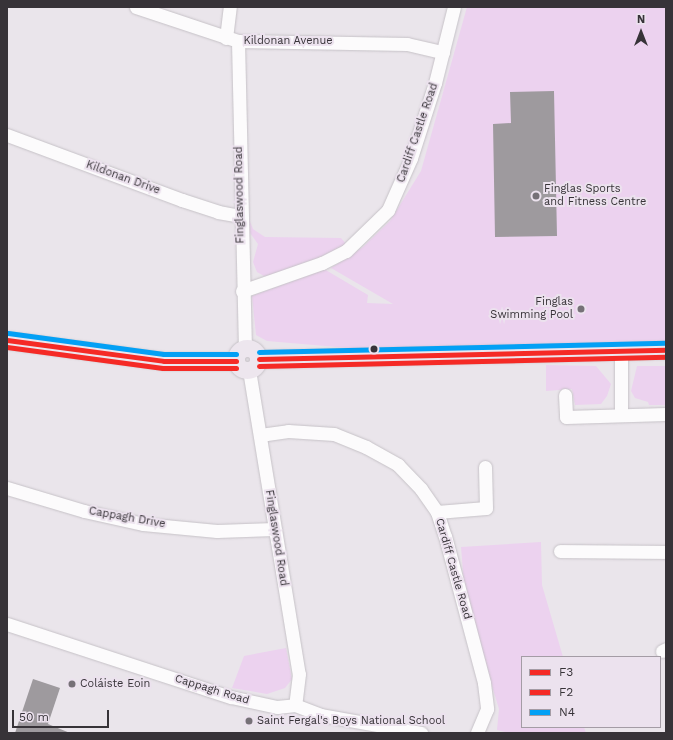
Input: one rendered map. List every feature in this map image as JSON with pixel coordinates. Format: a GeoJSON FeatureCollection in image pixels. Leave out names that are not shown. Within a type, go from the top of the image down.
{"type":"FeatureCollection","features":[{"type":"Feature","properties":{"kind":"main road"},"geometry":{"type":"LineString","coordinates":[[7,340],[164,361],[666,350]]}},
{"type":"Feature","properties":{"kind":"street","name":"Kildonan Avenue"},"geometry":{"type":"LineString","coordinates":[[136,7],[232,39],[407,44],[426,46],[443,52]]}},
{"type":"Feature","properties":{"kind":"street","name":"Finglaswood Road"},"geometry":{"type":"LineString","coordinates":[[230,7],[242,291],[247,360],[299,674],[295,705]]}},
{"type":"Feature","properties":{"kind":"street","name":"Cardiff Castle Road"},"geometry":{"type":"LineString","coordinates":[[242,291],[270,283],[339,254],[388,210],[412,158],[443,52],[454,7]]}},
{"type":"Feature","properties":{"kind":"street","name":"Kildonan Drive"},"geometry":{"type":"LineString","coordinates":[[7,135],[182,200],[218,212],[240,216]]}},
{"type":"Feature","properties":{"kind":"street"},"geometry":{"type":"LineString","coordinates":[[621,351],[621,415]]}},
{"type":"Feature","properties":{"kind":"street"},"geometry":{"type":"LineString","coordinates":[[565,395],[566,417],[666,414]]}},
{"type":"Feature","properties":{"kind":"street","name":"Cardiff Castle Road"},"geometry":{"type":"LineString","coordinates":[[260,435],[288,431],[334,434],[366,447],[398,465],[421,489],[437,512],[487,696],[488,709],[477,733]]}},
{"type":"Feature","properties":{"kind":"street"},"geometry":{"type":"LineString","coordinates":[[437,512],[486,508],[485,467]]}},
{"type":"Feature","properties":{"kind":"street","name":"Cappagh Drive"},"geometry":{"type":"LineString","coordinates":[[7,488],[84,511],[143,524],[217,531],[274,529]]}},
{"type":"Feature","properties":{"kind":"street"},"geometry":{"type":"LineString","coordinates":[[560,551],[666,552]]}},
{"type":"Feature","properties":{"kind":"street","name":"Cappagh Road"},"geometry":{"type":"LineString","coordinates":[[7,624],[230,697],[277,707],[295,705],[321,715],[421,733]]}},
{"type":"Feature","properties":{"kind":"shaded area","name":"Finglas Sports and Fitness Centre"},"geometry":{"type":"Polygon","coordinates":[[[467,7],[666,7],[666,345],[349,348],[267,341],[256,335],[252,296],[324,269],[368,295],[367,303],[393,304],[331,268],[363,247],[390,221],[421,171],[467,7]]]}},
{"type":"Feature","properties":{"kind":"shaded area"},"geometry":{"type":"Polygon","coordinates":[[[249,219],[253,229],[265,237],[341,238],[347,245],[289,273],[264,276],[257,272],[253,262],[258,244],[250,233],[249,219]]]}},
{"type":"Feature","properties":{"kind":"shaded area"},"geometry":{"type":"Polygon","coordinates":[[[546,365],[596,366],[611,384],[607,396],[601,404],[575,405],[572,389],[546,391],[546,365]]]}},
{"type":"Feature","properties":{"kind":"shaded area"},"geometry":{"type":"Polygon","coordinates":[[[637,366],[666,366],[666,405],[649,405],[648,402],[635,398],[631,391],[637,366]]]}},
{"type":"Feature","properties":{"kind":"shaded area"},"geometry":{"type":"Polygon","coordinates":[[[541,542],[542,585],[563,656],[521,656],[521,728],[584,728],[586,733],[509,733],[497,730],[499,709],[465,597],[461,547],[541,542]]]}},
{"type":"Feature","properties":{"kind":"shaded area"},"geometry":{"type":"Polygon","coordinates":[[[286,648],[292,679],[285,688],[267,694],[232,688],[244,656],[286,648]]]}},
{"type":"Feature","properties":{"kind":"building","name":"Finglas Sports and Fitness Centre"},"geometry":{"type":"Polygon","coordinates":[[[554,91],[557,236],[495,237],[493,124],[511,123],[510,92],[554,91]]]}},
{"type":"Feature","properties":{"kind":"building","name":"Coláiste Eoin"},"geometry":{"type":"Polygon","coordinates":[[[33,679],[60,688],[48,724],[70,733],[15,733],[33,679]]]}},
{"type":"Feature","properties":{"kind":"transit line","name":"N4"},"geometry":{"type":"LineString","coordinates":[[8,333],[164,354],[236,354]]}},
{"type":"Feature","properties":{"kind":"transit line","name":"F3"},"geometry":{"type":"LineString","coordinates":[[7,340],[164,361],[236,361]]}},
{"type":"Feature","properties":{"kind":"transit line","name":"N4"},"geometry":{"type":"LineString","coordinates":[[259,352],[666,343]]}},
{"type":"Feature","properties":{"kind":"transit line","name":"F2"},"geometry":{"type":"LineString","coordinates":[[7,347],[163,368],[236,368]]}},
{"type":"Feature","properties":{"kind":"transit line","name":"F3"},"geometry":{"type":"LineString","coordinates":[[259,359],[666,350]]}},
{"type":"Feature","properties":{"kind":"transit line","name":"F2"},"geometry":{"type":"LineString","coordinates":[[259,366],[666,357]]}},
{"type":"Feature","properties":{"kind":"place","name":"Finglas Sports and Fitness Centre"},"geometry":{"type":"Point","coordinates":[536,196]}},
{"type":"Feature","properties":{"kind":"place","name":"Finglas Swimming Pool"},"geometry":{"type":"Point","coordinates":[581,309]}},
{"type":"Feature","properties":{"kind":"place","name":"Coláiste Eoin"},"geometry":{"type":"Point","coordinates":[72,684]}},
{"type":"Feature","properties":{"kind":"place","name":"Saint Fergal's Boys National School"},"geometry":{"type":"Point","coordinates":[249,721]}}]}
